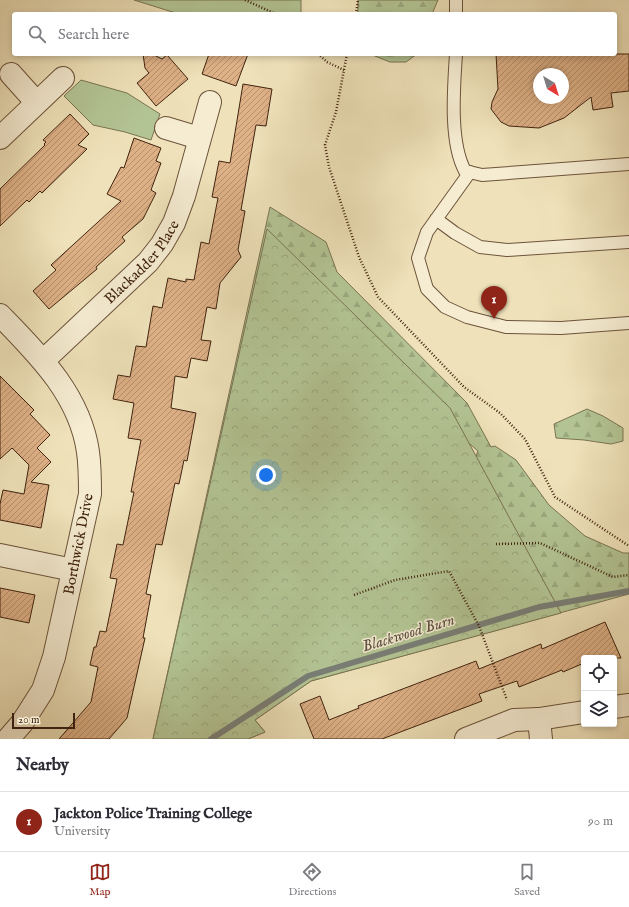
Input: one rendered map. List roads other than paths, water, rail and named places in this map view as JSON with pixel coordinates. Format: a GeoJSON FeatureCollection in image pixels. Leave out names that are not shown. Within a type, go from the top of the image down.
{"type":"FeatureCollection","features":[{"type":"Feature","properties":{"kind":"street"},"geometry":{"type":"LineString","coordinates":[[11,74],[36,102]]}},
{"type":"Feature","properties":{"kind":"street"},"geometry":{"type":"LineString","coordinates":[[0,138],[36,102],[63,78]]}},
{"type":"Feature","properties":{"kind":"street","name":"Blackadder Place"},"geometry":{"type":"LineString","coordinates":[[44,360],[148,262],[162,244],[174,223],[184,196],[210,102]]}},
{"type":"Feature","properties":{"kind":"street"},"geometry":{"type":"LineString","coordinates":[[166,128],[199,138]]}},
{"type":"Feature","properties":{"kind":"street","name":"Borthwick Drive"},"geometry":{"type":"LineString","coordinates":[[0,315],[44,360],[58,380],[77,414],[88,450],[90,494],[54,657],[43,690],[22,723],[8,739]]}},
{"type":"Feature","properties":{"kind":"street"},"geometry":{"type":"LineString","coordinates":[[0,554],[73,570]]}},
{"type":"Feature","properties":{"kind":"street"},"geometry":{"type":"LineString","coordinates":[[617,707],[629,705]]}},
{"type":"Feature","properties":{"kind":"street"},"geometry":{"type":"LineString","coordinates":[[466,739],[514,720],[540,729],[581,713]]}},
{"type":"Feature","properties":{"kind":"lane"},"geometry":{"type":"LineString","coordinates":[[456,0],[456,12]]}},
{"type":"Feature","properties":{"kind":"lane"},"geometry":{"type":"LineString","coordinates":[[456,56],[453,97],[458,159],[464,171],[482,175],[629,164]]}},
{"type":"Feature","properties":{"kind":"lane"},"geometry":{"type":"LineString","coordinates":[[470,172],[427,232],[418,258],[427,289],[445,307],[467,317],[506,326],[561,328],[629,323]]}},
{"type":"Feature","properties":{"kind":"lane"},"geometry":{"type":"LineString","coordinates":[[436,219],[455,233],[480,247],[507,250],[629,242]]}},
{"type":"Feature","properties":{"kind":"waterway","name":"Blackwood Burn"},"geometry":{"type":"LineString","coordinates":[[211,739],[308,676],[539,607],[629,591]]}},
{"type":"Feature","properties":{"kind":"place","name":"Jackton Police Training College"},"geometry":{"type":"Point","coordinates":[494,319]}}]}
